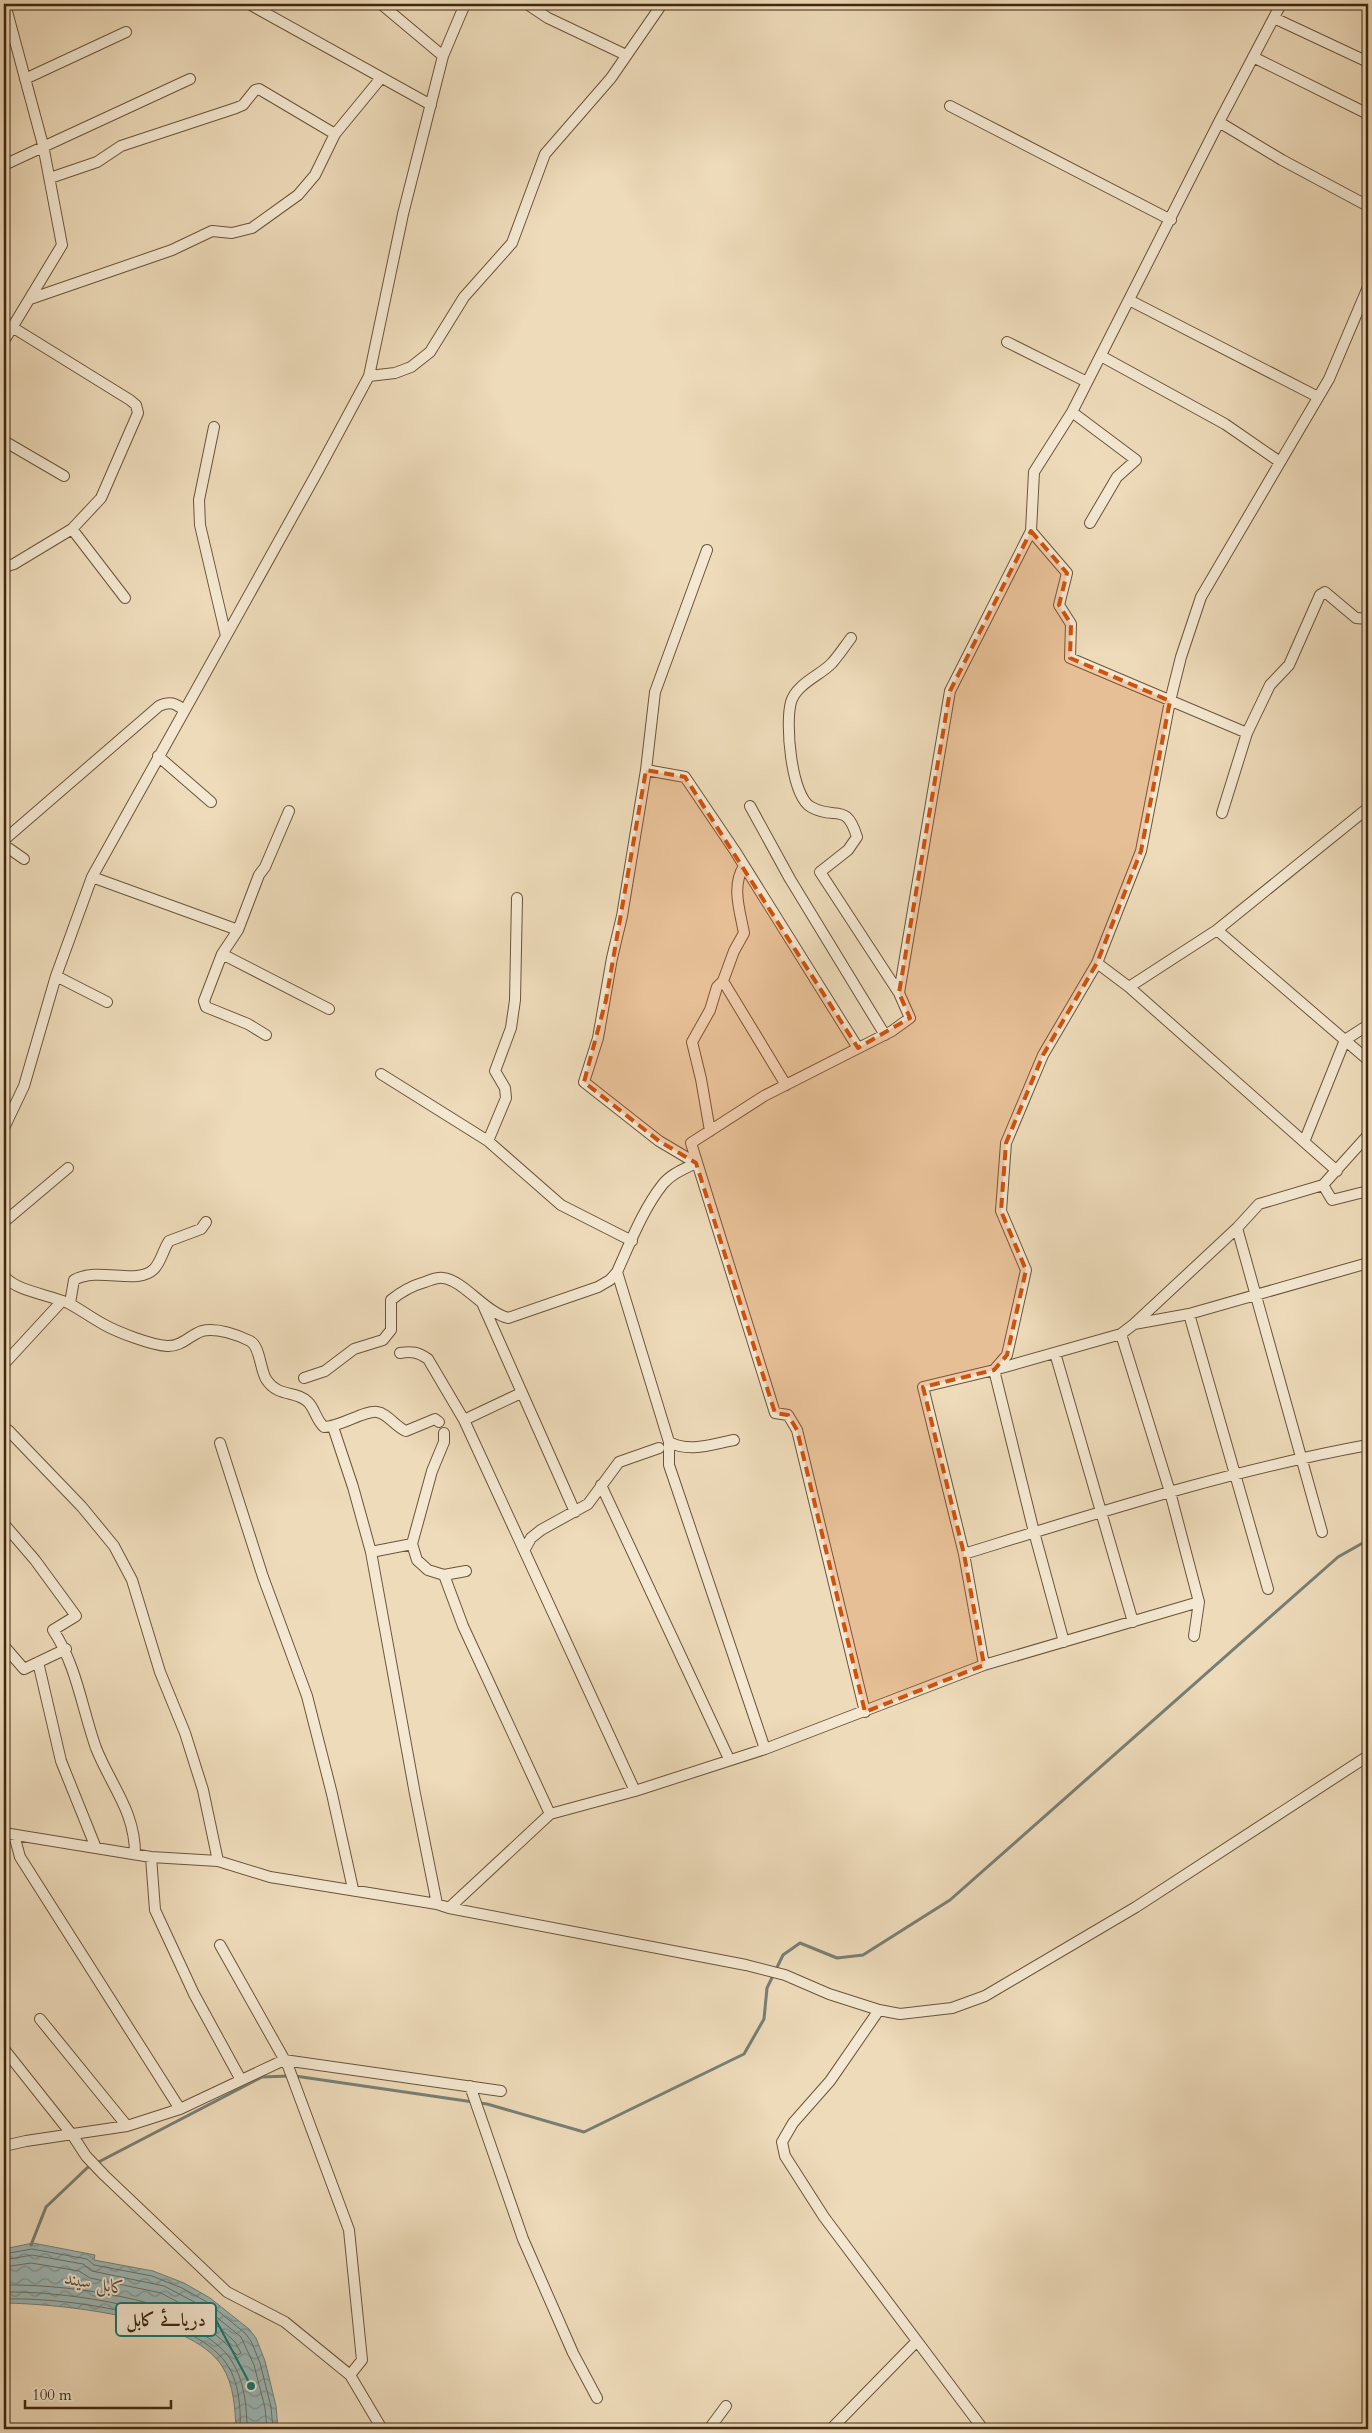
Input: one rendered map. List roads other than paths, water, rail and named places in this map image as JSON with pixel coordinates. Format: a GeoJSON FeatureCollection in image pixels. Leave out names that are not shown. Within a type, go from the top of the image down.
{"type":"FeatureCollection","features":[{"type":"Feature","properties":{"kind":"street"},"geometry":{"type":"LineString","coordinates":[[4,341],[62,245],[43,145],[5,4]]}},
{"type":"Feature","properties":{"kind":"street"},"geometry":{"type":"LineString","coordinates":[[249,4],[431,105]]}},
{"type":"Feature","properties":{"kind":"street"},"geometry":{"type":"LineString","coordinates":[[381,4],[443,56]]}},
{"type":"Feature","properties":{"kind":"street"},"geometry":{"type":"LineString","coordinates":[[4,1128],[24,1086],[56,976],[92,877],[319,470],[368,376],[404,214],[443,56],[465,4]]}},
{"type":"Feature","properties":{"kind":"street"},"geometry":{"type":"LineString","coordinates":[[527,4],[548,18],[626,56]]}},
{"type":"Feature","properties":{"kind":"street"},"geometry":{"type":"LineString","coordinates":[[368,376],[395,373],[411,367],[430,352],[464,297],[512,243],[545,154],[611,78],[662,4]]}},
{"type":"Feature","properties":{"kind":"street"},"geometry":{"type":"LineString","coordinates":[[898,994],[950,691],[1032,531],[1034,472],[1072,412],[1218,122],[1281,4]]}},
{"type":"Feature","properties":{"kind":"street"},"geometry":{"type":"LineString","coordinates":[[1274,18],[1368,62]]}},
{"type":"Feature","properties":{"kind":"street"},"geometry":{"type":"LineString","coordinates":[[25,79],[126,32]]}},
{"type":"Feature","properties":{"kind":"street"},"geometry":{"type":"LineString","coordinates":[[1253,57],[1368,114]]}},
{"type":"Feature","properties":{"kind":"street"},"geometry":{"type":"LineString","coordinates":[[30,299],[172,250],[212,231],[232,233],[252,228],[298,195],[315,175],[335,134],[381,78]]}},
{"type":"Feature","properties":{"kind":"street"},"geometry":{"type":"LineString","coordinates":[[4,165],[43,145],[190,79]]}},
{"type":"Feature","properties":{"kind":"street"},"geometry":{"type":"LineString","coordinates":[[50,178],[97,162],[121,146],[236,108],[243,105],[259,89],[335,134]]}},
{"type":"Feature","properties":{"kind":"street"},"geometry":{"type":"LineString","coordinates":[[950,106],[1170,220]]}},
{"type":"Feature","properties":{"kind":"street"},"geometry":{"type":"LineString","coordinates":[[1218,122],[1282,160],[1368,206]]}},
{"type":"Feature","properties":{"kind":"street"},"geometry":{"type":"LineString","coordinates":[[994,1370],[1007,1355],[1026,1270],[1001,1211],[1006,1143],[1043,1055],[1097,964],[1141,851],[1170,701],[1181,657],[1201,597],[1329,379],[1368,287]]}},
{"type":"Feature","properties":{"kind":"street"},"geometry":{"type":"LineString","coordinates":[[1129,300],[1318,397]]}},
{"type":"Feature","properties":{"kind":"street"},"geometry":{"type":"LineString","coordinates":[[4,566],[14,564],[72,529],[101,498],[138,413],[136,405],[12,327]]}},
{"type":"Feature","properties":{"kind":"street"},"geometry":{"type":"LineString","coordinates":[[1008,342],[1087,382]]}},
{"type":"Feature","properties":{"kind":"street"},"geometry":{"type":"LineString","coordinates":[[1101,356],[1225,424],[1280,462]]}},
{"type":"Feature","properties":{"kind":"street"},"geometry":{"type":"LineString","coordinates":[[1072,412],[1136,460],[1117,477],[1090,523]]}},
{"type":"Feature","properties":{"kind":"street"},"geometry":{"type":"LineString","coordinates":[[214,427],[199,500],[200,525],[226,636]]}},
{"type":"Feature","properties":{"kind":"street"},"geometry":{"type":"LineString","coordinates":[[4,441],[64,476]]}},
{"type":"Feature","properties":{"kind":"street"},"geometry":{"type":"LineString","coordinates":[[72,529],[125,598]]}},
{"type":"Feature","properties":{"kind":"street"},"geometry":{"type":"LineString","coordinates":[[1032,531],[1067,573],[1058,606],[1071,624],[1070,658],[1247,734]]}},
{"type":"Feature","properties":{"kind":"street"},"geometry":{"type":"LineString","coordinates":[[696,1163],[659,1141],[584,1082],[598,1038],[606,1000],[646,770],[655,692],[707,550]]}},
{"type":"Feature","properties":{"kind":"street"},"geometry":{"type":"LineString","coordinates":[[1222,813],[1247,734],[1270,685],[1289,664],[1322,592],[1325,592],[1356,618],[1368,619]]}},
{"type":"Feature","properties":{"kind":"street"},"geometry":{"type":"LineString","coordinates":[[851,638],[834,662],[822,673],[801,687],[791,701],[789,739],[797,789],[810,807],[828,813],[840,812],[852,821],[857,837],[848,850],[820,872],[898,994],[910,1018],[886,1035],[764,1096],[692,1143],[696,1163],[775,1413],[788,1415],[797,1430],[865,1712]]}},
{"type":"Feature","properties":{"kind":"street"},"geometry":{"type":"LineString","coordinates":[[4,840],[160,706],[168,702],[175,703],[184,710]]}},
{"type":"Feature","properties":{"kind":"street"},"geometry":{"type":"LineString","coordinates":[[158,756],[211,802]]}},
{"type":"Feature","properties":{"kind":"street"},"geometry":{"type":"LineString","coordinates":[[646,770],[685,777],[744,866],[858,1048]]}},
{"type":"Feature","properties":{"kind":"street"},"geometry":{"type":"LineString","coordinates":[[750,806],[790,879],[886,1035]]}},
{"type":"Feature","properties":{"kind":"street"},"geometry":{"type":"LineString","coordinates":[[1129,987],[1217,930],[1368,808]]}},
{"type":"Feature","properties":{"kind":"street"},"geometry":{"type":"LineString","coordinates":[[266,1035],[248,1024],[204,1005],[222,954],[238,930],[259,875],[265,867],[288,811]]}},
{"type":"Feature","properties":{"kind":"street"},"geometry":{"type":"LineString","coordinates":[[4,845],[24,859]]}},
{"type":"Feature","properties":{"kind":"street"},"geometry":{"type":"LineString","coordinates":[[710,1131],[692,1042],[710,1010],[717,987],[723,981],[734,951],[744,933],[737,899],[738,874],[744,866]]}},
{"type":"Feature","properties":{"kind":"street"},"geometry":{"type":"LineString","coordinates":[[92,877],[238,930]]}},
{"type":"Feature","properties":{"kind":"street"},"geometry":{"type":"LineString","coordinates":[[488,1141],[506,1098],[505,1088],[495,1071],[511,1028],[515,1000],[517,898]]}},
{"type":"Feature","properties":{"kind":"street"},"geometry":{"type":"LineString","coordinates":[[1217,930],[1368,1060]]}},
{"type":"Feature","properties":{"kind":"street"},"geometry":{"type":"LineString","coordinates":[[222,954],[330,1009]]}},
{"type":"Feature","properties":{"kind":"street"},"geometry":{"type":"LineString","coordinates":[[1097,964],[1129,987],[1337,1171]]}},
{"type":"Feature","properties":{"kind":"street"},"geometry":{"type":"LineString","coordinates":[[56,976],[107,1002]]}},
{"type":"Feature","properties":{"kind":"street"},"geometry":{"type":"LineString","coordinates":[[723,981],[786,1085]]}},
{"type":"Feature","properties":{"kind":"street"},"geometry":{"type":"LineString","coordinates":[[1304,1142],[1345,1040],[1368,1025]]}},
{"type":"Feature","properties":{"kind":"street"},"geometry":{"type":"LineString","coordinates":[[382,1074],[488,1141],[520,1172],[561,1205],[632,1240]]}},
{"type":"Feature","properties":{"kind":"street"},"geometry":{"type":"LineString","coordinates":[[984,1665],[964,1554],[923,1387],[994,1370],[1121,1334],[1237,1228],[1259,1204],[1323,1185],[1368,1135]]}},
{"type":"Feature","properties":{"kind":"street"},"geometry":{"type":"LineString","coordinates":[[304,1378],[325,1371],[354,1349],[383,1340],[391,1330],[391,1300],[407,1288],[434,1279],[447,1278],[471,1293],[497,1315],[508,1318],[519,1316],[598,1287],[610,1280],[617,1272],[632,1240],[663,1184],[674,1174],[696,1163]]}},
{"type":"Feature","properties":{"kind":"street"},"geometry":{"type":"LineString","coordinates":[[4,1222],[68,1168]]}},
{"type":"Feature","properties":{"kind":"street"},"geometry":{"type":"LineString","coordinates":[[1323,1185],[1332,1200],[1368,1191]]}},
{"type":"Feature","properties":{"kind":"street"},"geometry":{"type":"LineString","coordinates":[[4,1364],[66,1302],[74,1280],[94,1273],[128,1277],[140,1276],[153,1270],[169,1241],[201,1229],[206,1222]]}},
{"type":"Feature","properties":{"kind":"street"},"geometry":{"type":"LineString","coordinates":[[1237,1228],[1322,1532]]}},
{"type":"Feature","properties":{"kind":"street"},"geometry":{"type":"LineString","coordinates":[[1134,1324],[1189,1314],[1368,1263]]}},
{"type":"Feature","properties":{"kind":"street"},"geometry":{"type":"LineString","coordinates":[[617,1272],[669,1442],[670,1466],[765,1748]]}},
{"type":"Feature","properties":{"kind":"street"},"geometry":{"type":"LineString","coordinates":[[4,1276],[19,1286],[66,1302],[105,1326],[149,1342],[168,1346],[183,1342],[202,1331],[216,1330],[251,1341],[256,1348],[261,1369],[274,1388],[309,1403],[318,1422],[324,1427],[333,1427],[373,1412],[382,1414],[406,1431],[435,1419],[439,1422]]}},
{"type":"Feature","properties":{"kind":"street"},"geometry":{"type":"LineString","coordinates":[[482,1303],[576,1512]]}},
{"type":"Feature","properties":{"kind":"street"},"geometry":{"type":"LineString","coordinates":[[1189,1314],[1268,1589]]}},
{"type":"Feature","properties":{"kind":"street"},"geometry":{"type":"LineString","coordinates":[[1121,1334],[1170,1492],[1199,1602],[1194,1636]]}},
{"type":"Feature","properties":{"kind":"street"},"geometry":{"type":"LineString","coordinates":[[400,1353],[411,1351],[428,1359],[464,1420],[635,1791]]}},
{"type":"Feature","properties":{"kind":"street"},"geometry":{"type":"LineString","coordinates":[[1055,1353],[1133,1622]]}},
{"type":"Feature","properties":{"kind":"street"},"geometry":{"type":"LineString","coordinates":[[994,1370],[1034,1532],[1064,1642]]}},
{"type":"Feature","properties":{"kind":"street"},"geometry":{"type":"LineString","coordinates":[[464,1420],[521,1393]]}},
{"type":"Feature","properties":{"kind":"street"},"geometry":{"type":"LineString","coordinates":[[333,1427],[354,1487],[371,1552],[414,1794],[437,1904]]}},
{"type":"Feature","properties":{"kind":"street"},"geometry":{"type":"LineString","coordinates":[[8,1430],[88,1515],[114,1546],[132,1580],[160,1672],[185,1733],[204,1790],[218,1861]]}},
{"type":"Feature","properties":{"kind":"street"},"geometry":{"type":"LineString","coordinates":[[444,1433],[444,1442],[432,1472],[412,1544],[417,1560],[422,1566],[444,1574],[466,1571]]}},
{"type":"Feature","properties":{"kind":"street"},"geometry":{"type":"LineString","coordinates":[[669,1442],[680,1448],[692,1448],[734,1440]]}},
{"type":"Feature","properties":{"kind":"street"},"geometry":{"type":"LineString","coordinates":[[220,1443],[263,1577],[307,1696],[332,1794],[353,1889]]}},
{"type":"Feature","properties":{"kind":"street"},"geometry":{"type":"LineString","coordinates":[[964,1554],[1170,1492],[1300,1458],[1368,1445]]}},
{"type":"Feature","properties":{"kind":"street"},"geometry":{"type":"LineString","coordinates":[[525,1549],[532,1538],[541,1530],[588,1504],[619,1462],[659,1448]]}},
{"type":"Feature","properties":{"kind":"street"},"geometry":{"type":"LineString","coordinates":[[601,1485],[729,1759]]}},
{"type":"Feature","properties":{"kind":"street"},"geometry":{"type":"LineString","coordinates":[[4,1524],[35,1560],[76,1616],[53,1629],[66,1649],[97,1749],[130,1819],[135,1837],[135,1854]]}},
{"type":"Feature","properties":{"kind":"street"},"geometry":{"type":"LineString","coordinates":[[371,1552],[412,1544]]}},
{"type":"Feature","properties":{"kind":"street"},"geometry":{"type":"LineString","coordinates":[[444,1574],[470,1644],[550,1814]]}},
{"type":"Feature","properties":{"kind":"street"},"geometry":{"type":"LineString","coordinates":[[449,1908],[550,1814],[635,1791],[765,1748],[865,1712],[984,1665],[1199,1602]]}},
{"type":"Feature","properties":{"kind":"street"},"geometry":{"type":"LineString","coordinates":[[4,1646],[24,1669],[66,1649]]}},
{"type":"Feature","properties":{"kind":"street"},"geometry":{"type":"LineString","coordinates":[[38,1662],[61,1761],[96,1848]]}},
{"type":"Feature","properties":{"kind":"street"},"geometry":{"type":"LineString","coordinates":[[9,1834],[150,1858],[218,1861],[270,1877],[437,1904],[449,1908],[746,1965],[785,1975],[829,1994],[879,2010],[900,2014],[952,2008],[985,1996],[1136,1907],[1368,1756]]}},
{"type":"Feature","properties":{"kind":"street"},"geometry":{"type":"LineString","coordinates":[[9,1834],[20,1857],[180,2109]]}},
{"type":"Feature","properties":{"kind":"street"},"geometry":{"type":"LineString","coordinates":[[150,1858],[155,1910],[194,1994],[241,2080]]}},
{"type":"Feature","properties":{"kind":"street"},"geometry":{"type":"LineString","coordinates":[[220,1945],[294,2078],[349,2230],[362,2360],[350,2375]]}},
{"type":"Feature","properties":{"kind":"street"},"geometry":{"type":"LineString","coordinates":[[879,2010],[830,2081],[793,2123],[782,2142],[785,2156],[824,2216],[983,2429]]}},
{"type":"Feature","properties":{"kind":"street"},"geometry":{"type":"LineString","coordinates":[[40,2019],[128,2126]]}},
{"type":"Feature","properties":{"kind":"street"},"geometry":{"type":"LineString","coordinates":[[4,2049],[73,2136],[86,2156],[104,2175],[227,2292],[284,2322],[350,2375],[382,2429]]}},
{"type":"Feature","properties":{"kind":"street"},"geometry":{"type":"LineString","coordinates":[[4,2146],[128,2126],[180,2109],[241,2080],[286,2063],[471,2091],[500,2091]]}},
{"type":"Feature","properties":{"kind":"street"},"geometry":{"type":"LineString","coordinates":[[471,2091],[523,2240],[573,2353],[597,2398]]}},
{"type":"Feature","properties":{"kind":"street"},"geometry":{"type":"LineString","coordinates":[[832,2429],[917,2341]]}},
{"type":"Feature","properties":{"kind":"street"},"geometry":{"type":"LineString","coordinates":[[709,2429],[726,2406]]}},
{"type":"Feature","properties":{"kind":"water","name":"کابل سيند"},"geometry":{"type":"Polygon","coordinates":[[[33,2243],[95,2255],[94,2260],[153,2271],[184,2283],[210,2298],[249,2329],[256,2338],[265,2361],[276,2406],[278,2429],[236,2429],[231,2389],[222,2366],[206,2349],[182,2335],[153,2324],[89,2310],[4,2303],[4,2249],[33,2243]]]}},
{"type":"Feature","properties":{"kind":"waterway"},"geometry":{"type":"LineString","coordinates":[[295,2076],[487,2104],[584,2132],[744,2054],[764,2019],[767,1988],[783,1955],[800,1943],[837,1958],[863,1955],[950,1900],[1338,1557],[1368,1540]]}},
{"type":"Feature","properties":{"kind":"waterway"},"geometry":{"type":"LineString","coordinates":[[31,2245],[46,2207],[87,2168],[262,2077],[289,2076]]}},
{"type":"Feature","properties":{"kind":"place","name":"دریائے کابل"},"geometry":{"type":"Point","coordinates":[251,2386]}}]}
